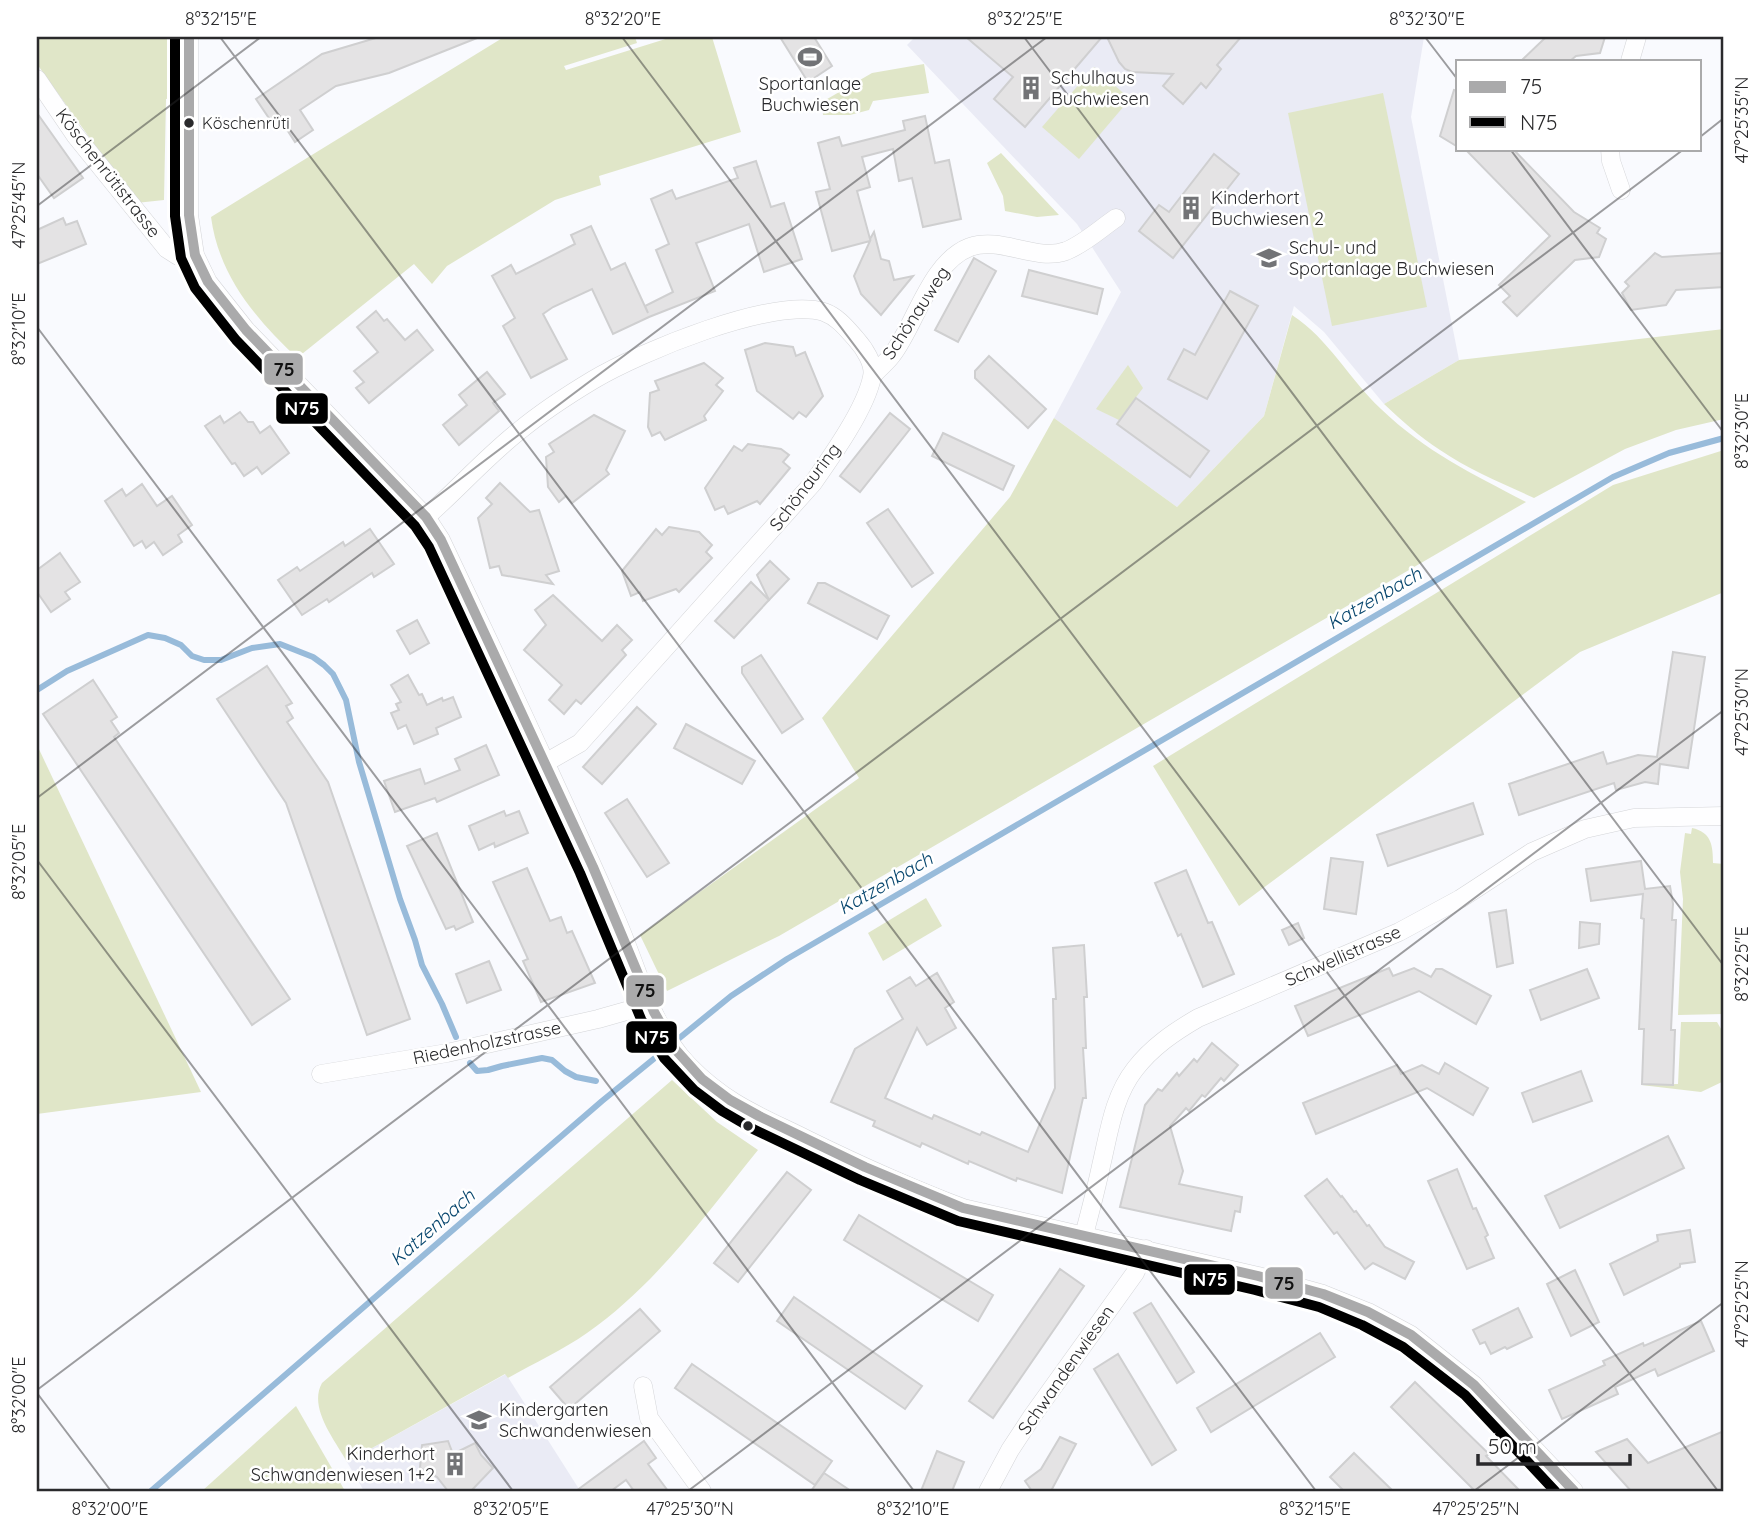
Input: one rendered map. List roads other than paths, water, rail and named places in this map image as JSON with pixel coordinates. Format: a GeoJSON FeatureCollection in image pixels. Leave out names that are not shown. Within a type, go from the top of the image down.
{"type":"FeatureCollection","features":[{"type":"Feature","properties":{"kind":"street"},"geometry":{"type":"LineString","coordinates":[[189,37],[189,215],[195,255],[208,282],[246,330],[426,517],[441,540],[616,917],[651,1004],[681,1056],[713,1088],[746,1111],[877,1172],[963,1208],[1146,1249],[1323,1294],[1368,1311],[1440,1356],[1474,1385],[1574,1491]]}},
{"type":"Feature","properties":{"kind":"street"},"geometry":{"type":"LineString","coordinates":[[1630,60],[1637,37]]}},
{"type":"Feature","properties":{"kind":"street","name":"Köschenrütistrasse"},"geometry":{"type":"LineString","coordinates":[[37,79],[75,135],[167,250],[178,256],[195,255]]}},
{"type":"Feature","properties":{"kind":"street"},"geometry":{"type":"LineString","coordinates":[[1610,150],[1621,190]]}},
{"type":"Feature","properties":{"kind":"street","name":"Schönauweg"},"geometry":{"type":"LineString","coordinates":[[873,375],[892,355],[937,276],[952,259],[970,247],[993,244],[1037,252],[1065,251],[1116,218]]}},
{"type":"Feature","properties":{"kind":"street"},"geometry":{"type":"LineString","coordinates":[[426,517],[518,431],[594,379],[634,359],[729,324],[780,311],[801,309],[824,312],[840,321],[861,344],[869,358],[873,375]]}},
{"type":"Feature","properties":{"kind":"street","name":"Schönauring"},"geometry":{"type":"LineString","coordinates":[[545,763],[580,743],[788,513],[827,465],[861,406],[873,375]]}},
{"type":"Feature","properties":{"kind":"street","name":"Schwellistrasse"},"geometry":{"type":"LineString","coordinates":[[1084,1235],[1121,1092],[1133,1071],[1170,1034],[1198,1018],[1399,932],[1460,899],[1532,852],[1585,829],[1634,818],[1724,816]]}},
{"type":"Feature","properties":{"kind":"street","name":"Riedenholzstrasse"},"geometry":{"type":"LineString","coordinates":[[321,1074],[447,1053],[598,1019],[651,1004]]}},
{"type":"Feature","properties":{"kind":"street","name":"Schwandenwiesen"},"geometry":{"type":"LineString","coordinates":[[988,1491],[1010,1450],[1135,1273],[1146,1249]]}},
{"type":"Feature","properties":{"kind":"street"},"geometry":{"type":"LineString","coordinates":[[643,1387],[649,1418],[702,1491]]}},
{"type":"Feature","properties":{"kind":"waterway","name":"Katzenbach"},"geometry":{"type":"LineString","coordinates":[[151,1491],[602,1101],[731,996],[787,959],[1613,477],[1669,453],[1724,438]]}},
{"type":"Feature","properties":{"kind":"waterway"},"geometry":{"type":"LineString","coordinates":[[37,690],[67,671],[148,635],[181,645],[192,656],[204,660],[221,660],[252,648],[280,644],[313,657],[324,665],[333,674],[346,700],[359,762],[400,899],[422,965],[456,1037]]}},
{"type":"Feature","properties":{"kind":"waterway"},"geometry":{"type":"LineString","coordinates":[[470,1063],[477,1071],[542,1058],[552,1060],[576,1077],[596,1081]]}},
{"type":"Feature","properties":{"kind":"place","name":"Sportanlage Buchwiesen"},"geometry":{"type":"Point","coordinates":[810,57]}},
{"type":"Feature","properties":{"kind":"place","name":"Schulhaus Buchwiesen"},"geometry":{"type":"Point","coordinates":[1031,88]}},
{"type":"Feature","properties":{"kind":"place","name":"Köschenrüti"},"geometry":{"type":"Point","coordinates":[189,123]}},
{"type":"Feature","properties":{"kind":"place","name":"Kinderhort Buchwiesen 2"},"geometry":{"type":"Point","coordinates":[1191,208]}},
{"type":"Feature","properties":{"kind":"place","name":"Schul- und Sportanlage Buchwiesen"},"geometry":{"type":"Point","coordinates":[1269,258]}},
{"type":"Feature","properties":{"kind":"place","name":"Kindergarten Schwandenwiesen"},"geometry":{"type":"Point","coordinates":[479,1420]}},
{"type":"Feature","properties":{"kind":"place","name":"Kinderhort Schwandenwiesen 1+2"},"geometry":{"type":"Point","coordinates":[455,1464]}}]}
